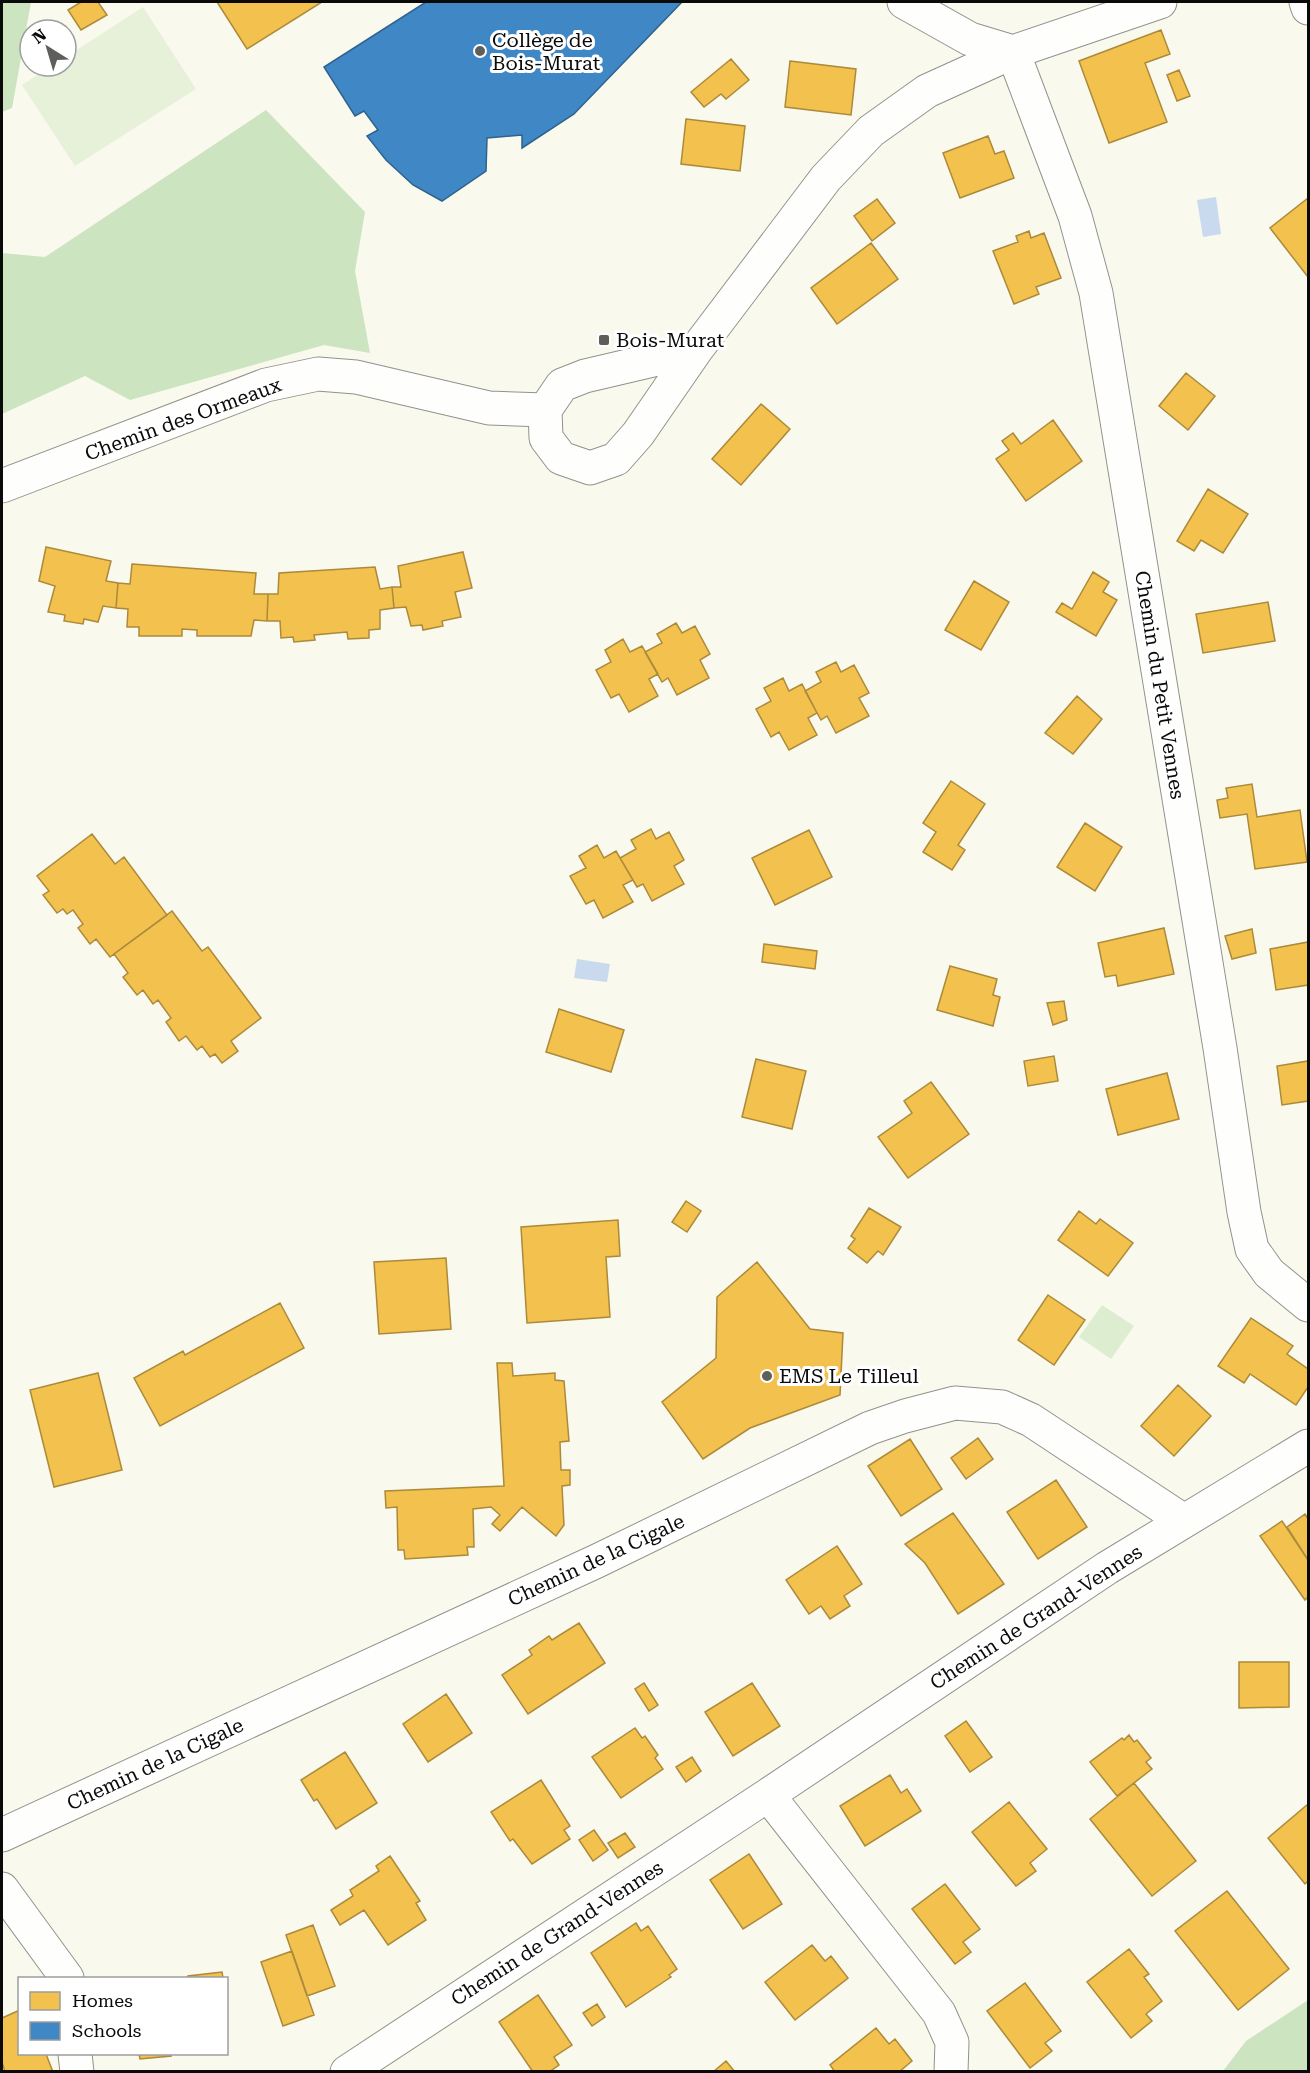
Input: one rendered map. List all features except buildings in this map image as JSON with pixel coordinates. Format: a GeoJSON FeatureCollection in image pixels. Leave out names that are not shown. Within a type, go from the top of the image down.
{"type":"FeatureCollection","features":[{"type":"Feature","properties":{"kind":"street"},"geometry":{"type":"LineString","coordinates":[[904,2],[970,39],[1013,52]]}},
{"type":"Feature","properties":{"kind":"street"},"geometry":{"type":"LineString","coordinates":[[696,350],[585,376],[562,385],[545,410],[546,438],[561,458],[590,468],[616,459],[638,434],[696,350],[826,178],[871,130],[927,91],[1013,52],[1160,2]]}},
{"type":"Feature","properties":{"kind":"street"},"geometry":{"type":"LineString","coordinates":[[1306,2],[1308,8]]}},
{"type":"Feature","properties":{"kind":"street","name":"Chemin du Petit Vennes"},"geometry":{"type":"LineString","coordinates":[[1013,52],[1075,216],[1096,293],[1220,1047],[1244,1212],[1252,1249],[1269,1273],[1308,1305]]}},
{"type":"Feature","properties":{"kind":"street","name":"Chemin des Ormeaux"},"geometry":{"type":"LineString","coordinates":[[2,486],[266,385],[318,374],[356,377],[489,408],[545,410]]}},
{"type":"Feature","properties":{"kind":"street","name":"Chemin de la Cigale"},"geometry":{"type":"LineString","coordinates":[[2,1834],[586,1566],[870,1428],[905,1416],[955,1403],[1002,1407],[1031,1420],[1184,1521]]}},
{"type":"Feature","properties":{"kind":"street","name":"Chemin de Grand-Vennes"},"geometry":{"type":"LineString","coordinates":[[347,2072],[768,1795],[1107,1568],[1308,1446]]}},
{"type":"Feature","properties":{"kind":"street"},"geometry":{"type":"LineString","coordinates":[[768,1795],[939,2013],[952,2042],[951,2072]]}},
{"type":"Feature","properties":{"kind":"street"},"geometry":{"type":"LineString","coordinates":[[2,1889],[66,1977]]}},
{"type":"Feature","properties":{"kind":"street"},"geometry":{"type":"LineString","coordinates":[[75,2055],[77,2072]]}},
{"type":"Feature","properties":{"kind":"green space"},"geometry":{"type":"Polygon","coordinates":[[[2,2],[31,2],[28,18],[18,18],[18,75],[12,108],[2,112],[2,2]]]}},
{"type":"Feature","properties":{"kind":"green space"},"geometry":{"type":"Polygon","coordinates":[[[143,7],[196,89],[75,166],[22,85],[33,78],[78,78],[78,49],[143,7]]]}},
{"type":"Feature","properties":{"kind":"green space"},"geometry":{"type":"Polygon","coordinates":[[[266,110],[365,212],[355,271],[370,353],[324,345],[130,400],[85,376],[2,414],[2,253],[45,257],[266,110]]]}},
{"type":"Feature","properties":{"kind":"green space"},"geometry":{"type":"Polygon","coordinates":[[[1102,1305],[1134,1326],[1111,1359],[1079,1337],[1102,1305]]]}},
{"type":"Feature","properties":{"kind":"green space"},"geometry":{"type":"Polygon","coordinates":[[[1308,2000],[1308,2071],[1223,2071],[1246,2041],[1308,2000]]]}},
{"type":"Feature","properties":{"kind":"water"},"geometry":{"type":"Polygon","coordinates":[[[1216,197],[1221,234],[1203,237],[1197,200],[1216,197]]]}},
{"type":"Feature","properties":{"kind":"water"},"geometry":{"type":"Polygon","coordinates":[[[577,959],[610,964],[607,982],[574,978],[577,959]]]}},
{"type":"Feature","properties":{"kind":"place","name":"Collège de Bois-Murat"},"geometry":{"type":"Point","coordinates":[480,51]}},
{"type":"Feature","properties":{"kind":"place","name":"Bois-Murat"},"geometry":{"type":"Point","coordinates":[604,340]}},
{"type":"Feature","properties":{"kind":"place","name":"EMS Le Tilleul"},"geometry":{"type":"Point","coordinates":[767,1376]}}]}
